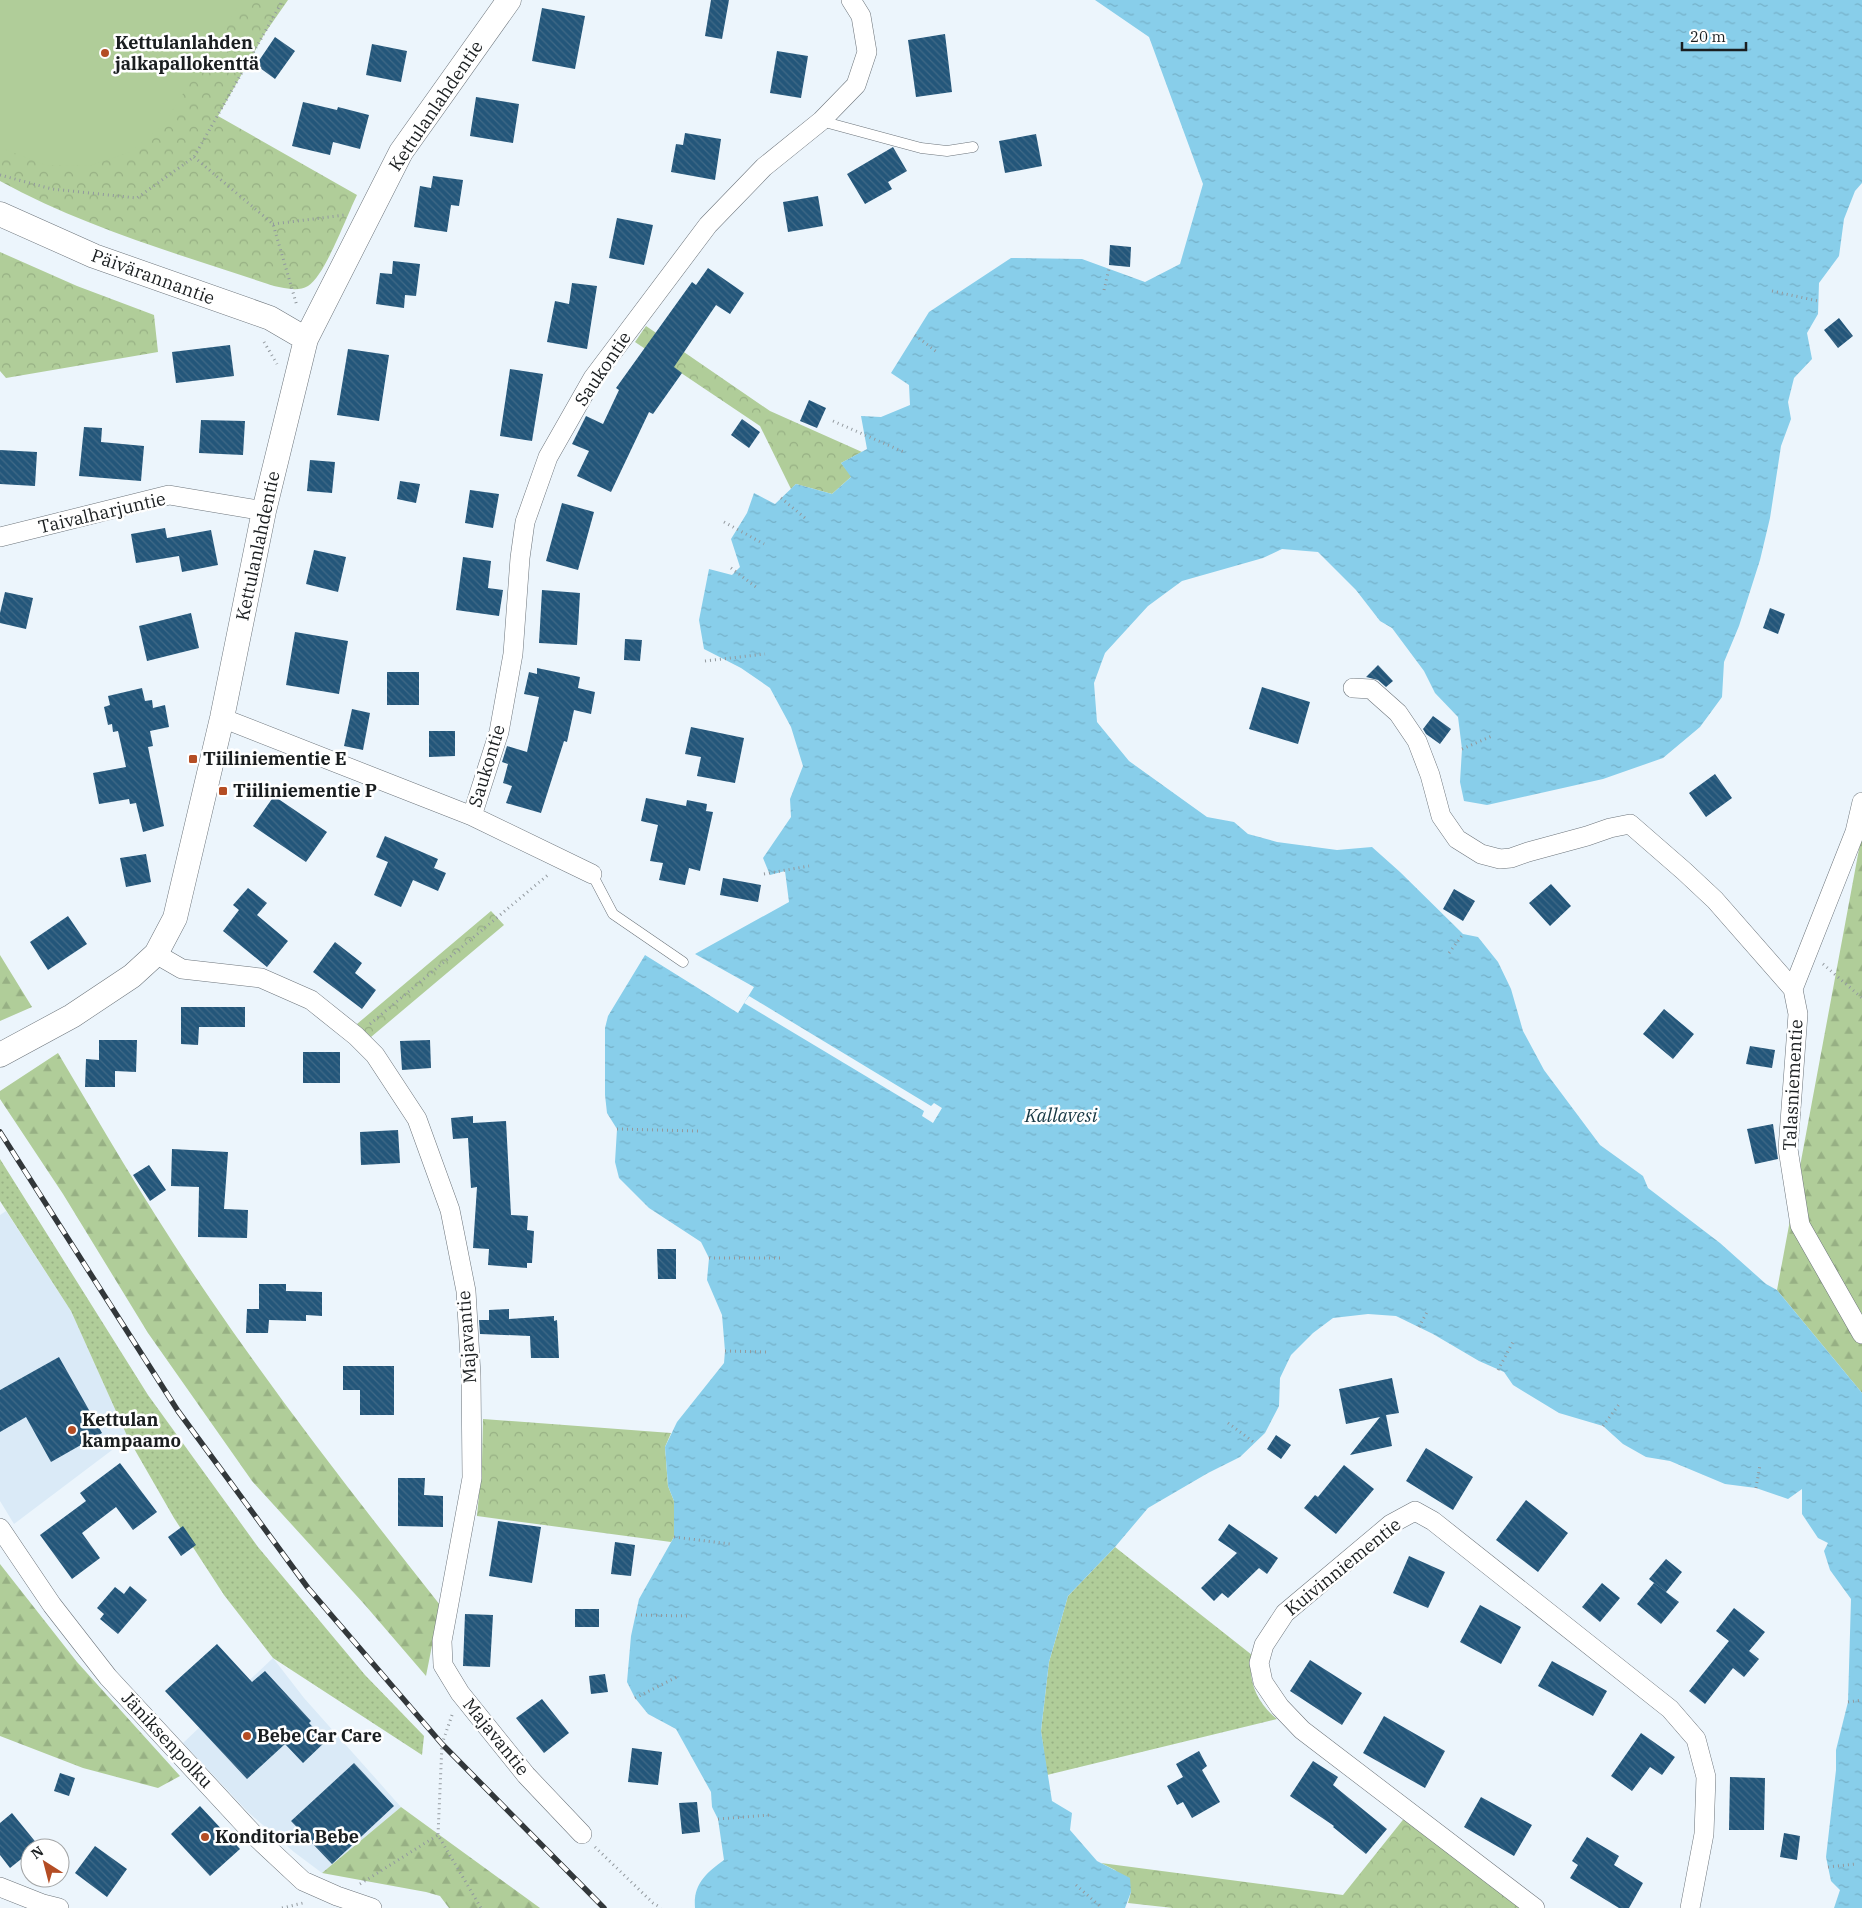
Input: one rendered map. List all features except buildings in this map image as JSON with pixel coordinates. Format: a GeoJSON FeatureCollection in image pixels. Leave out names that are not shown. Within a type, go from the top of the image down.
{"type":"FeatureCollection","features":[{"type":"Feature","properties":{"kind":"street","name":"Kettulanlahdentie"},"geometry":{"type":"LineString","coordinates":[[0,1054],[72,1016],[132,976],[156,954],[175,918],[222,718],[264,511],[306,339],[401,152],[509,0]]}},
{"type":"Feature","properties":{"kind":"street","name":"Saukontie"},"geometry":{"type":"LineString","coordinates":[[472,816],[499,732],[510,673],[525,522],[548,457],[593,378],[708,225],[764,167],[820,121],[856,84],[866,52],[860,16],[851,0]]}},
{"type":"Feature","properties":{"kind":"street","name":"Päivärannantie"},"geometry":{"type":"LineString","coordinates":[[0,214],[94,256],[270,318],[306,339]]}},
{"type":"Feature","properties":{"kind":"street","name":"Taivalharjuntie"},"geometry":{"type":"LineString","coordinates":[[0,537],[169,495],[264,511]]}},
{"type":"Feature","properties":{"kind":"street"},"geometry":{"type":"LineString","coordinates":[[1353,688],[1371,689],[1398,713],[1417,741],[1430,775],[1441,816],[1457,839],[1481,854],[1500,859],[1511,858],[1610,828],[1630,824],[1715,900],[1792,989],[1856,832],[1862,802]]}},
{"type":"Feature","properties":{"kind":"street"},"geometry":{"type":"LineString","coordinates":[[222,718],[472,816],[592,874]]}},
{"type":"Feature","properties":{"kind":"street","name":"Majavantie"},"geometry":{"type":"LineString","coordinates":[[156,954],[182,969],[261,978],[311,1000],[356,1036],[375,1055],[418,1119],[450,1210],[466,1291],[471,1375],[472,1478],[442,1642],[443,1666],[460,1693],[526,1775],[582,1834]]}},
{"type":"Feature","properties":{"kind":"street","name":"Talasniementie"},"geometry":{"type":"LineString","coordinates":[[1792,989],[1798,1014],[1788,1149],[1800,1225],[1862,1334]]}},
{"type":"Feature","properties":{"kind":"street","name":"Kuivinniementie"},"geometry":{"type":"LineString","coordinates":[[1535,1908],[1302,1730],[1280,1707],[1263,1682],[1259,1663],[1264,1645],[1285,1613],[1392,1524],[1414,1511],[1433,1521],[1670,1709],[1696,1739],[1706,1777],[1704,1834],[1690,1908]]}},
{"type":"Feature","properties":{"kind":"street","name":"Jäniksenpolku"},"geometry":{"type":"LineString","coordinates":[[0,1528],[52,1605],[108,1677],[257,1838],[303,1881],[337,1896],[372,1908]]}},
{"type":"Feature","properties":{"kind":"street"},"geometry":{"type":"LineString","coordinates":[[0,1887],[43,1904],[59,1908]]}},
{"type":"Feature","properties":{"kind":"lane"},"geometry":{"type":"LineString","coordinates":[[820,121],[921,148],[947,150],[973,147]]}},
{"type":"Feature","properties":{"kind":"lane"},"geometry":{"type":"LineString","coordinates":[[592,874],[613,914],[683,962]]}},
{"type":"Feature","properties":{"kind":"path"},"geometry":{"type":"LineString","coordinates":[[0,175],[52,189],[137,198],[194,157],[282,0]]}},
{"type":"Feature","properties":{"kind":"path"},"geometry":{"type":"LineString","coordinates":[[194,157],[274,224],[297,307]]}},
{"type":"Feature","properties":{"kind":"path"},"geometry":{"type":"LineString","coordinates":[[274,224],[370,212]]}},
{"type":"Feature","properties":{"kind":"path"},"geometry":{"type":"LineString","coordinates":[[1104,290],[1109,269]]}},
{"type":"Feature","properties":{"kind":"path"},"geometry":{"type":"LineString","coordinates":[[1772,291],[1818,301]]}},
{"type":"Feature","properties":{"kind":"path"},"geometry":{"type":"LineString","coordinates":[[915,335],[938,353]]}},
{"type":"Feature","properties":{"kind":"path"},"geometry":{"type":"LineString","coordinates":[[833,421],[904,452]]}},
{"type":"Feature","properties":{"kind":"path"},"geometry":{"type":"LineString","coordinates":[[781,498],[805,518]]}},
{"type":"Feature","properties":{"kind":"path"},"geometry":{"type":"LineString","coordinates":[[724,522],[764,544]]}},
{"type":"Feature","properties":{"kind":"path"},"geometry":{"type":"LineString","coordinates":[[731,568],[756,587]]}},
{"type":"Feature","properties":{"kind":"path"},"geometry":{"type":"LineString","coordinates":[[705,661],[765,654]]}},
{"type":"Feature","properties":{"kind":"path"},"geometry":{"type":"LineString","coordinates":[[1462,749],[1492,736]]}},
{"type":"Feature","properties":{"kind":"path"},"geometry":{"type":"LineString","coordinates":[[356,1036],[565,861]]}},
{"type":"Feature","properties":{"kind":"path"},"geometry":{"type":"LineString","coordinates":[[764,874],[809,866]]}},
{"type":"Feature","properties":{"kind":"path"},"geometry":{"type":"LineString","coordinates":[[1449,953],[1463,934]]}},
{"type":"Feature","properties":{"kind":"path"},"geometry":{"type":"LineString","coordinates":[[1807,950],[1862,998]]}},
{"type":"Feature","properties":{"kind":"path"},"geometry":{"type":"LineString","coordinates":[[617,1129],[698,1130]]}},
{"type":"Feature","properties":{"kind":"path"},"geometry":{"type":"LineString","coordinates":[[709,1258],[781,1258]]}},
{"type":"Feature","properties":{"kind":"path"},"geometry":{"type":"LineString","coordinates":[[1419,1327],[1427,1312]]}},
{"type":"Feature","properties":{"kind":"path"},"geometry":{"type":"LineString","coordinates":[[1498,1370],[1514,1340]]}},
{"type":"Feature","properties":{"kind":"path"},"geometry":{"type":"LineString","coordinates":[[725,1351],[766,1352]]}},
{"type":"Feature","properties":{"kind":"path"},"geometry":{"type":"LineString","coordinates":[[1603,1426],[1620,1403]]}},
{"type":"Feature","properties":{"kind":"path"},"geometry":{"type":"LineString","coordinates":[[1228,1424],[1255,1443]]}},
{"type":"Feature","properties":{"kind":"path"},"geometry":{"type":"LineString","coordinates":[[1756,1488],[1760,1465]]}},
{"type":"Feature","properties":{"kind":"path"},"geometry":{"type":"LineString","coordinates":[[674,1536],[730,1544]]}},
{"type":"Feature","properties":{"kind":"path"},"geometry":{"type":"LineString","coordinates":[[636,1615],[690,1616]]}},
{"type":"Feature","properties":{"kind":"path"},"geometry":{"type":"LineString","coordinates":[[634,1698],[679,1676]]}},
{"type":"Feature","properties":{"kind":"path"},"geometry":{"type":"LineString","coordinates":[[460,1693],[442,1744],[438,1835],[481,1908]]}},
{"type":"Feature","properties":{"kind":"path"},"geometry":{"type":"LineString","coordinates":[[1848,1702],[1862,1700]]}},
{"type":"Feature","properties":{"kind":"path"},"geometry":{"type":"LineString","coordinates":[[718,1819],[770,1815]]}},
{"type":"Feature","properties":{"kind":"path"},"geometry":{"type":"LineString","coordinates":[[582,1834],[653,1903],[661,1908]]}},
{"type":"Feature","properties":{"kind":"path"},"geometry":{"type":"LineString","coordinates":[[282,1908],[337,1896],[350,1890],[438,1835]]}},
{"type":"Feature","properties":{"kind":"path"},"geometry":{"type":"LineString","coordinates":[[1828,1866],[1856,1864]]}},
{"type":"Feature","properties":{"kind":"path"},"geometry":{"type":"LineString","coordinates":[[1076,1885],[1102,1908]]}},
{"type":"Feature","properties":{"kind":"shaded area"},"geometry":{"type":"Polygon","coordinates":[[[6,1211],[71,1311],[128,1438],[14,1524],[0,1501],[0,1215],[6,1211]]]}},
{"type":"Feature","properties":{"kind":"shaded area"},"geometry":{"type":"Polygon","coordinates":[[[273,1658],[304,1698],[401,1807],[322,1873],[294,1852],[248,1812],[183,1743],[273,1658]]]}},
{"type":"Feature","properties":{"kind":"green space"},"geometry":{"type":"Polygon","coordinates":[[[0,0],[288,0],[265,33],[218,116],[357,195],[335,244],[315,280],[308,286],[300,289],[274,286],[169,252],[100,227],[33,198],[0,181],[0,0]]]}},
{"type":"Feature","properties":{"kind":"green space","name":"Kettulanlahden jalkapallokenttä"},"geometry":{"type":"Polygon","coordinates":[[[0,0],[242,0],[164,124],[130,152],[89,166],[45,165],[0,146],[0,0]]]}},
{"type":"Feature","properties":{"kind":"green space"},"geometry":{"type":"Polygon","coordinates":[[[0,252],[77,286],[154,315],[158,352],[6,378],[0,371],[0,252]]]}},
{"type":"Feature","properties":{"kind":"green space"},"geometry":{"type":"Polygon","coordinates":[[[646,326],[770,411],[862,452],[841,463],[852,476],[832,494],[796,484],[791,489],[760,426],[635,342],[646,326]]]}},
{"type":"Feature","properties":{"kind":"green space"},"geometry":{"type":"Polygon","coordinates":[[[1862,833],[1862,1393],[1777,1290],[1862,833]]]}},
{"type":"Feature","properties":{"kind":"green space"},"geometry":{"type":"Polygon","coordinates":[[[491,911],[504,925],[371,1037],[357,1024],[491,911]]]}},
{"type":"Feature","properties":{"kind":"green space"},"geometry":{"type":"Polygon","coordinates":[[[0,955],[32,1007],[0,1021],[0,955]]]}},
{"type":"Feature","properties":{"kind":"green space"},"geometry":{"type":"Polygon","coordinates":[[[58,1053],[151,1209],[211,1300],[294,1416],[440,1605],[426,1676],[365,1605],[252,1481],[148,1333],[63,1194],[0,1099],[0,1091],[58,1053]]]}},
{"type":"Feature","properties":{"kind":"green space"},"geometry":{"type":"Polygon","coordinates":[[[0,1159],[148,1395],[258,1547],[365,1675],[424,1736],[422,1755],[273,1658],[224,1595],[174,1518],[128,1438],[71,1311],[0,1201],[0,1159]]]}},
{"type":"Feature","properties":{"kind":"green space"},"geometry":{"type":"Polygon","coordinates":[[[483,1419],[671,1433],[665,1447],[668,1486],[674,1501],[674,1537],[671,1542],[477,1516],[482,1461],[483,1419]]]}},
{"type":"Feature","properties":{"kind":"green space"},"geometry":{"type":"Polygon","coordinates":[[[1115,1547],[1252,1655],[1251,1673],[1255,1690],[1264,1706],[1277,1719],[1047,1775],[1041,1731],[1049,1662],[1068,1596],[1115,1547]]]}},
{"type":"Feature","properties":{"kind":"green space"},"geometry":{"type":"Polygon","coordinates":[[[0,1564],[77,1662],[180,1776],[158,1788],[83,1768],[0,1736],[0,1564]]]}},
{"type":"Feature","properties":{"kind":"green space"},"geometry":{"type":"Polygon","coordinates":[[[401,1807],[540,1908],[449,1908],[440,1896],[426,1892],[322,1873],[401,1807]]]}},
{"type":"Feature","properties":{"kind":"green space"},"geometry":{"type":"Polygon","coordinates":[[[1406,1816],[1526,1908],[1173,1908],[1128,1903],[1131,1892],[1115,1870],[1101,1863],[1343,1895],[1406,1816]]]}},
{"type":"Feature","properties":{"kind":"water","name":"Kallavesi"},"geometry":{"type":"Polygon","coordinates":[[[1095,0],[1862,0],[1862,183],[1855,191],[1844,219],[1839,256],[1819,283],[1818,314],[1807,333],[1812,359],[1794,378],[1788,402],[1791,419],[1781,446],[1770,518],[1760,560],[1739,626],[1724,662],[1722,697],[1700,727],[1663,758],[1603,779],[1487,805],[1464,801],[1460,782],[1462,749],[1458,717],[1435,693],[1424,671],[1392,628],[1380,621],[1356,590],[1318,552],[1282,549],[1263,558],[1182,581],[1148,606],[1105,653],[1094,683],[1097,722],[1129,761],[1207,817],[1234,822],[1248,834],[1277,842],[1337,850],[1372,847],[1463,934],[1478,937],[1498,962],[1511,989],[1523,1031],[1544,1070],[1600,1145],[1643,1176],[1648,1188],[1720,1243],[1766,1284],[1777,1290],[1862,1393],[1862,1908],[1834,1908],[1840,1890],[1831,1881],[1826,1857],[1836,1770],[1836,1750],[1848,1702],[1851,1599],[1830,1570],[1824,1551],[1828,1543],[1818,1538],[1802,1514],[1802,1489],[1788,1499],[1756,1488],[1725,1484],[1670,1461],[1646,1457],[1623,1444],[1603,1426],[1559,1413],[1513,1385],[1504,1372],[1479,1361],[1433,1334],[1396,1316],[1368,1314],[1333,1318],[1313,1333],[1291,1355],[1280,1378],[1279,1406],[1265,1433],[1240,1457],[1208,1473],[1148,1508],[1115,1547],[1068,1596],[1049,1662],[1041,1731],[1052,1801],[1072,1813],[1070,1830],[1097,1861],[1130,1878],[1131,1892],[1125,1908],[695,1908],[696,1892],[702,1880],[724,1860],[718,1819],[712,1807],[711,1792],[676,1729],[648,1714],[635,1698],[627,1682],[631,1636],[639,1599],[674,1537],[674,1501],[668,1486],[665,1447],[677,1422],[724,1363],[722,1315],[707,1280],[709,1258],[701,1242],[649,1208],[619,1178],[615,1162],[617,1129],[607,1113],[605,1095],[605,1028],[608,1016],[645,955],[738,1013],[754,987],[695,954],[789,902],[785,871],[770,875],[763,858],[791,817],[790,799],[803,766],[791,727],[770,688],[741,668],[704,649],[699,620],[709,569],[732,575],[740,567],[731,539],[747,513],[754,493],[775,504],[796,484],[832,494],[851,477],[841,463],[867,449],[861,416],[881,417],[910,405],[909,385],[891,373],[929,312],[1011,258],[1082,259],[1145,282],[1180,264],[1203,184],[1149,37],[1095,0]]]}},
{"type":"Feature","properties":{"kind":"pier"},"geometry":{"type":"Polygon","coordinates":[[[749,996],[931,1106],[934,1103],[942,1108],[933,1123],[922,1116],[924,1111],[744,1003],[749,996]]]}},
{"type":"Feature","properties":{"kind":"railway"},"geometry":{"type":"LineString","coordinates":[[0,1132],[178,1411],[308,1588],[442,1744],[604,1908]]}},
{"type":"Feature","properties":{"kind":"place","name":"Kettulanlahden jalkapallokenttä"},"geometry":{"type":"Point","coordinates":[105,53]}},
{"type":"Feature","properties":{"kind":"place","name":"Tiiliniementie E"},"geometry":{"type":"Point","coordinates":[193,759]}},
{"type":"Feature","properties":{"kind":"place","name":"Tiiliniementie P"},"geometry":{"type":"Point","coordinates":[223,791]}},
{"type":"Feature","properties":{"kind":"place","name":"Kettulan kampaamo"},"geometry":{"type":"Point","coordinates":[72,1430]}},
{"type":"Feature","properties":{"kind":"place","name":"Bebe Car Care"},"geometry":{"type":"Point","coordinates":[247,1736]}},
{"type":"Feature","properties":{"kind":"place","name":"Konditoria Bebe"},"geometry":{"type":"Point","coordinates":[205,1837]}}]}
